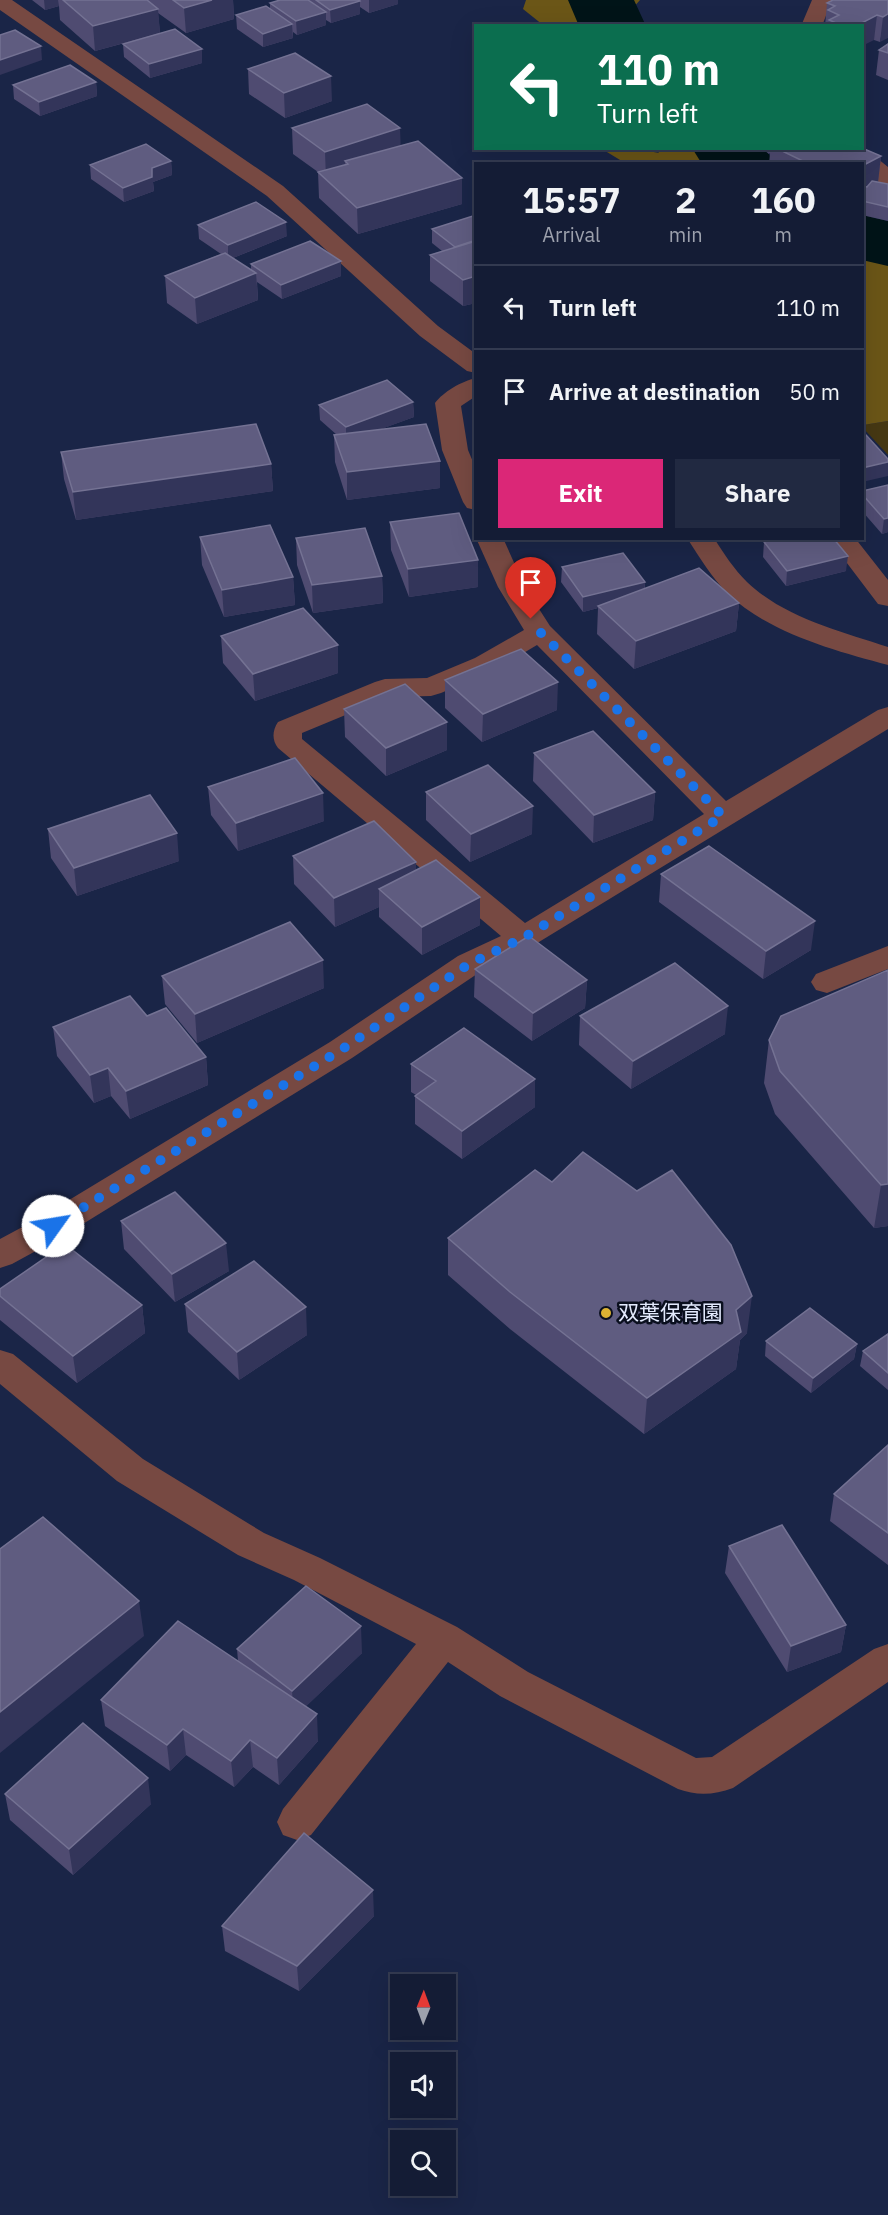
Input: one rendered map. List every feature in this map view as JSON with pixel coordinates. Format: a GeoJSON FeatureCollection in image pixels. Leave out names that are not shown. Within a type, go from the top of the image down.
{"type":"FeatureCollection","features":[{"type":"Feature","properties":{"kind":"street"},"geometry":{"type":"LineString","coordinates":[[812,24],[822,0]]}},
{"type":"Feature","properties":{"kind":"street"},"geometry":{"type":"LineString","coordinates":[[0,1],[71,53],[217,149],[275,191],[429,331],[474,365]]}},
{"type":"Feature","properties":{"kind":"street"},"geometry":{"type":"LineString","coordinates":[[853,150],[888,178]]}},
{"type":"Feature","properties":{"kind":"street"},"geometry":{"type":"LineString","coordinates":[[474,386],[448,404],[454,450],[474,497]]}},
{"type":"Feature","properties":{"kind":"street"},"geometry":{"type":"LineString","coordinates":[[490,540],[504,578],[521,607],[540,632],[723,816]]}},
{"type":"Feature","properties":{"kind":"street"},"geometry":{"type":"LineString","coordinates":[[702,540],[742,592],[768,611],[829,637],[888,656]]}},
{"type":"Feature","properties":{"kind":"street"},"geometry":{"type":"LineString","coordinates":[[843,540],[888,598]]}},
{"type":"Feature","properties":{"kind":"street"},"geometry":{"type":"LineString","coordinates":[[523,938],[288,742],[288,728],[385,688],[431,687],[485,664],[540,632]]}},
{"type":"Feature","properties":{"kind":"street"},"geometry":{"type":"LineString","coordinates":[[0,1255],[53,1226],[341,1050],[469,964],[523,938],[888,716]]}},
{"type":"Feature","properties":{"kind":"street"},"geometry":{"type":"LineString","coordinates":[[827,982],[888,957]]}},
{"type":"Feature","properties":{"kind":"street"},"geometry":{"type":"LineString","coordinates":[[0,1364],[130,1470],[251,1544],[307,1569],[442,1639],[514,1684],[692,1776],[719,1775],[888,1661]]}},
{"type":"Feature","properties":{"kind":"street"},"geometry":{"type":"LineString","coordinates":[[297,1822],[442,1639]]}},
{"type":"Feature","properties":{"kind":"shaded area"},"geometry":{"type":"Polygon","coordinates":[[[526,0],[640,0],[619,24],[542,24],[523,9],[526,0]]]}},
{"type":"Feature","properties":{"kind":"shaded area"},"geometry":{"type":"Polygon","coordinates":[[[604,150],[642,150],[659,153],[657,150],[705,150],[716,162],[623,162],[604,150]]]}},
{"type":"Feature","properties":{"kind":"shaded area"},"geometry":{"type":"Polygon","coordinates":[[[864,227],[888,233],[888,421],[864,425],[864,227]]]}},
{"type":"Feature","properties":{"kind":"shaded area"},"geometry":{"type":"Polygon","coordinates":[[[888,421],[888,455],[864,429],[864,425],[888,421]]]}},
{"type":"Feature","properties":{"kind":"building"},"geometry":{"type":"Polygon","coordinates":[[[63,0],[147,0],[158,9],[93,26],[63,0]]]}},
{"type":"Feature","properties":{"kind":"building"},"geometry":{"type":"Polygon","coordinates":[[[173,0],[212,0],[184,8],[173,0]]]}},
{"type":"Feature","properties":{"kind":"building"},"geometry":{"type":"Polygon","coordinates":[[[280,0],[308,0],[326,12],[296,21],[270,3],[280,0]]]}},
{"type":"Feature","properties":{"kind":"building"},"geometry":{"type":"Polygon","coordinates":[[[316,0],[359,0],[360,1],[330,10],[316,0]]]}},
{"type":"Feature","properties":{"kind":"building"},"geometry":{"type":"Polygon","coordinates":[[[833,0],[888,0],[888,14],[883,17],[877,15],[860,24],[838,24],[829,20],[839,15],[828,10],[835,6],[827,3],[833,0]]]}},
{"type":"Feature","properties":{"kind":"building"},"geometry":{"type":"Polygon","coordinates":[[[266,6],[292,24],[263,34],[236,15],[266,6]]]}},
{"type":"Feature","properties":{"kind":"building"},"geometry":{"type":"Polygon","coordinates":[[[175,29],[202,49],[149,64],[123,44],[175,29]]]}},
{"type":"Feature","properties":{"kind":"building"},"geometry":{"type":"Polygon","coordinates":[[[15,30],[41,46],[0,60],[0,35],[15,30]]]}},
{"type":"Feature","properties":{"kind":"building"},"geometry":{"type":"Polygon","coordinates":[[[888,44],[888,53],[879,50],[888,44]]]}},
{"type":"Feature","properties":{"kind":"building"},"geometry":{"type":"Polygon","coordinates":[[[295,53],[331,76],[284,93],[248,69],[295,53]]]}},
{"type":"Feature","properties":{"kind":"building"},"geometry":{"type":"Polygon","coordinates":[[[70,65],[96,82],[39,102],[13,85],[70,65]]]}},
{"type":"Feature","properties":{"kind":"building"},"geometry":{"type":"Polygon","coordinates":[[[367,104],[400,128],[325,152],[292,128],[367,104]]]}},
{"type":"Feature","properties":{"kind":"building"},"geometry":{"type":"Polygon","coordinates":[[[418,141],[462,178],[357,208],[318,172],[348,164],[345,161],[418,141]]]}},
{"type":"Feature","properties":{"kind":"building"},"geometry":{"type":"Polygon","coordinates":[[[146,144],[171,161],[152,168],[152,177],[123,188],[90,165],[146,144]]]}},
{"type":"Feature","properties":{"kind":"building"},"geometry":{"type":"Polygon","coordinates":[[[864,149],[881,156],[864,165],[864,162],[805,162],[780,150],[864,149]]]}},
{"type":"Feature","properties":{"kind":"building"},"geometry":{"type":"Polygon","coordinates":[[[872,181],[888,184],[888,207],[864,201],[864,186],[867,187],[872,181]]]}},
{"type":"Feature","properties":{"kind":"building"},"geometry":{"type":"Polygon","coordinates":[[[256,202],[286,222],[228,245],[198,225],[256,202]]]}},
{"type":"Feature","properties":{"kind":"building"},"geometry":{"type":"Polygon","coordinates":[[[474,216],[474,241],[455,247],[432,229],[474,216]]]}},
{"type":"Feature","properties":{"kind":"building"},"geometry":{"type":"Polygon","coordinates":[[[310,241],[341,261],[281,285],[251,264],[310,241]]]}},
{"type":"Feature","properties":{"kind":"building"},"geometry":{"type":"Polygon","coordinates":[[[474,242],[474,277],[463,280],[430,255],[474,242]]]}},
{"type":"Feature","properties":{"kind":"building"},"geometry":{"type":"Polygon","coordinates":[[[225,253],[256,273],[195,298],[165,276],[225,253]]]}},
{"type":"Feature","properties":{"kind":"building"},"geometry":{"type":"Polygon","coordinates":[[[387,380],[413,402],[346,427],[319,405],[387,380]]]}},
{"type":"Feature","properties":{"kind":"building"},"geometry":{"type":"Polygon","coordinates":[[[256,424],[271,464],[73,492],[61,452],[256,424]]]}},
{"type":"Feature","properties":{"kind":"building"},"geometry":{"type":"Polygon","coordinates":[[[426,424],[440,461],[347,472],[334,435],[426,424]]]}},
{"type":"Feature","properties":{"kind":"building"},"geometry":{"type":"Polygon","coordinates":[[[864,436],[888,459],[888,462],[864,468],[864,436]]]}},
{"type":"Feature","properties":{"kind":"building"},"geometry":{"type":"Polygon","coordinates":[[[888,485],[888,518],[884,519],[864,496],[864,491],[888,485]]]}},
{"type":"Feature","properties":{"kind":"building"},"geometry":{"type":"Polygon","coordinates":[[[459,513],[478,560],[408,569],[390,522],[459,513]]]}},
{"type":"Feature","properties":{"kind":"building"},"geometry":{"type":"Polygon","coordinates":[[[270,525],[293,577],[222,590],[200,537],[270,525]]]}},
{"type":"Feature","properties":{"kind":"building"},"geometry":{"type":"Polygon","coordinates":[[[365,528],[382,576],[312,585],[296,538],[365,528]]]}},
{"type":"Feature","properties":{"kind":"building"},"geometry":{"type":"Polygon","coordinates":[[[770,540],[835,540],[848,556],[787,571],[764,542],[770,540]]]}},
{"type":"Feature","properties":{"kind":"building"},"geometry":{"type":"Polygon","coordinates":[[[623,553],[645,582],[583,597],[562,567],[623,553]]]}},
{"type":"Feature","properties":{"kind":"building"},"geometry":{"type":"Polygon","coordinates":[[[699,568],[739,603],[636,641],[598,606],[699,568]]]}},
{"type":"Feature","properties":{"kind":"building"},"geometry":{"type":"Polygon","coordinates":[[[303,608],[338,645],[253,674],[221,636],[303,608]]]}},
{"type":"Feature","properties":{"kind":"building"},"geometry":{"type":"Polygon","coordinates":[[[521,649],[558,682],[483,714],[445,680],[521,649]]]}},
{"type":"Feature","properties":{"kind":"building"},"geometry":{"type":"Polygon","coordinates":[[[405,684],[447,722],[386,748],[344,709],[405,684]]]}},
{"type":"Feature","properties":{"kind":"building"},"geometry":{"type":"Polygon","coordinates":[[[593,731],[655,792],[594,815],[534,753],[593,731]]]}},
{"type":"Feature","properties":{"kind":"building"},"geometry":{"type":"Polygon","coordinates":[[[295,758],[323,793],[236,823],[208,787],[295,758]]]}},
{"type":"Feature","properties":{"kind":"building"},"geometry":{"type":"Polygon","coordinates":[[[488,765],[533,806],[471,834],[426,792],[488,765]]]}},
{"type":"Feature","properties":{"kind":"building"},"geometry":{"type":"Polygon","coordinates":[[[150,795],[177,833],[74,868],[48,829],[150,795]]]}},
{"type":"Feature","properties":{"kind":"building"},"geometry":{"type":"Polygon","coordinates":[[[374,821],[416,862],[334,898],[293,856],[374,821]]]}},
{"type":"Feature","properties":{"kind":"building"},"geometry":{"type":"Polygon","coordinates":[[[709,846],[815,921],[766,951],[661,874],[709,846]]]}},
{"type":"Feature","properties":{"kind":"building"},"geometry":{"type":"Polygon","coordinates":[[[436,860],[480,897],[422,927],[379,889],[436,860]]]}},
{"type":"Feature","properties":{"kind":"building"},"geometry":{"type":"Polygon","coordinates":[[[290,922],[323,960],[195,1014],[162,976],[290,922]]]}},
{"type":"Feature","properties":{"kind":"building"},"geometry":{"type":"Polygon","coordinates":[[[529,936],[587,980],[533,1013],[475,969],[529,936]]]}},
{"type":"Feature","properties":{"kind":"building"},"geometry":{"type":"Polygon","coordinates":[[[675,963],[728,1006],[633,1061],[580,1016],[675,963]]]}},
{"type":"Feature","properties":{"kind":"building"},"geometry":{"type":"Polygon","coordinates":[[[888,970],[888,1184],[881,1185],[780,1071],[769,1040],[781,1016],[888,970]]]}},
{"type":"Feature","properties":{"kind":"building"},"geometry":{"type":"Polygon","coordinates":[[[130,996],[147,1016],[166,1008],[206,1057],[126,1091],[108,1068],[90,1075],[53,1027],[130,996]]]}},
{"type":"Feature","properties":{"kind":"building"},"geometry":{"type":"Polygon","coordinates":[[[464,1028],[535,1079],[462,1131],[415,1096],[436,1081],[411,1064],[464,1028]]]}},
{"type":"Feature","properties":{"kind":"building"},"geometry":{"type":"Polygon","coordinates":[[[583,1152],[637,1191],[672,1170],[731,1245],[752,1296],[736,1310],[741,1332],[647,1398],[510,1292],[448,1238],[535,1170],[552,1182],[583,1152]]]}},
{"type":"Feature","properties":{"kind":"building"},"geometry":{"type":"Polygon","coordinates":[[[175,1192],[226,1243],[172,1274],[121,1221],[175,1192]]]}},
{"type":"Feature","properties":{"kind":"building"},"geometry":{"type":"Polygon","coordinates":[[[65,1244],[142,1305],[73,1356],[0,1296],[0,1289],[65,1244]]]}},
{"type":"Feature","properties":{"kind":"building"},"geometry":{"type":"Polygon","coordinates":[[[254,1261],[306,1307],[237,1352],[185,1304],[254,1261]]]}},
{"type":"Feature","properties":{"kind":"building"},"geometry":{"type":"Polygon","coordinates":[[[810,1308],[857,1344],[813,1378],[766,1341],[810,1308]]]}},
{"type":"Feature","properties":{"kind":"building"},"geometry":{"type":"Polygon","coordinates":[[[888,1334],[888,1373],[863,1351],[888,1334]]]}},
{"type":"Feature","properties":{"kind":"building"},"geometry":{"type":"Polygon","coordinates":[[[888,1445],[888,1533],[834,1494],[888,1445]]]}},
{"type":"Feature","properties":{"kind":"building"},"geometry":{"type":"Polygon","coordinates":[[[43,1517],[139,1601],[0,1712],[0,1549],[43,1517]]]}},
{"type":"Feature","properties":{"kind":"building"},"geometry":{"type":"Polygon","coordinates":[[[782,1525],[846,1625],[791,1646],[729,1546],[782,1525]]]}},
{"type":"Feature","properties":{"kind":"building"},"geometry":{"type":"Polygon","coordinates":[[[306,1586],[361,1626],[292,1691],[237,1649],[306,1586]]]}},
{"type":"Feature","properties":{"kind":"building"},"geometry":{"type":"Polygon","coordinates":[[[178,1621],[317,1714],[277,1758],[250,1740],[231,1761],[183,1729],[167,1745],[101,1700],[178,1621]]]}},
{"type":"Feature","properties":{"kind":"building"},"geometry":{"type":"Polygon","coordinates":[[[83,1723],[148,1778],[69,1849],[5,1794],[83,1723]]]}},
{"type":"Feature","properties":{"kind":"building"},"geometry":{"type":"Polygon","coordinates":[[[304,1833],[373,1890],[297,1966],[222,1926],[304,1833]]]}},
{"type":"Feature","properties":{"kind":"waterway"},"geometry":{"type":"LineString","coordinates":[[601,0],[612,24]]}},
{"type":"Feature","properties":{"kind":"waterway"},"geometry":{"type":"LineString","coordinates":[[729,150],[738,162]]}},
{"type":"Feature","properties":{"kind":"waterway"},"geometry":{"type":"LineString","coordinates":[[864,238],[888,244]]}},
{"type":"Feature","properties":{"kind":"place","name":"双葉保育園"},"geometry":{"type":"Point","coordinates":[606,1313]}},
{"type":"Feature","properties":{"kind":"route"},"geometry":{"type":"LineString","coordinates":[[53,1226],[341,1050],[469,964],[523,938],[723,816],[540,632],[531,619]]}}]}
